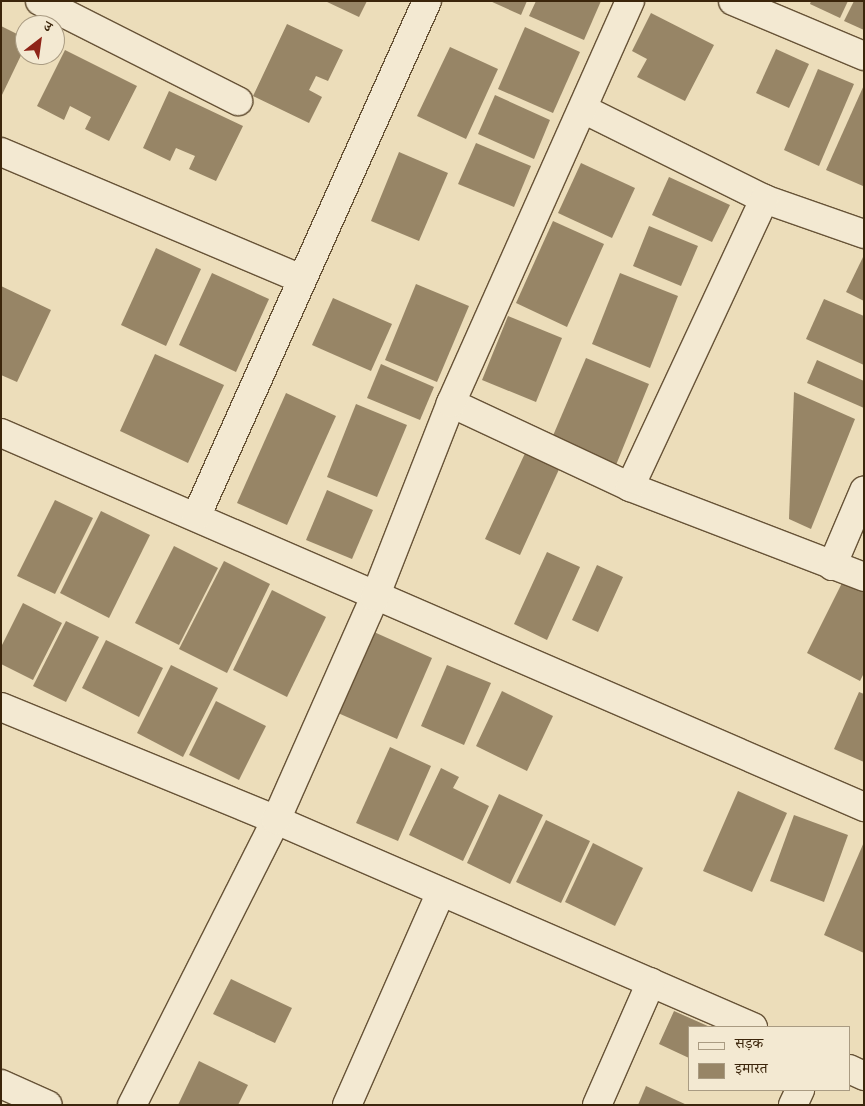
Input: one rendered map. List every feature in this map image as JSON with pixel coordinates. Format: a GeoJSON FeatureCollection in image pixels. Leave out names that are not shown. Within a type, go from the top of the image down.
{"type":"FeatureCollection","features":[{"type":"Feature","properties":{"kind":"street"},"geometry":{"type":"LineString","coordinates":[[40,1],[238,101]]}},
{"type":"Feature","properties":{"kind":"street"},"geometry":{"type":"LineString","coordinates":[[196,517],[427,1]]}},
{"type":"Feature","properties":{"kind":"street"},"geometry":{"type":"LineString","coordinates":[[132,1105],[276,820],[375,597],[451,403],[584,109],[630,1]]}},
{"type":"Feature","properties":{"kind":"street"},"geometry":{"type":"LineString","coordinates":[[733,1],[864,56]]}},
{"type":"Feature","properties":{"kind":"street"},"geometry":{"type":"LineString","coordinates":[[584,109],[764,199],[864,234]]}},
{"type":"Feature","properties":{"kind":"street"},"geometry":{"type":"LineString","coordinates":[[1,152],[301,279]]}},
{"type":"Feature","properties":{"kind":"street"},"geometry":{"type":"LineString","coordinates":[[630,487],[764,199]]}},
{"type":"Feature","properties":{"kind":"street"},"geometry":{"type":"LineString","coordinates":[[451,403],[630,487],[864,577]]}},
{"type":"Feature","properties":{"kind":"street"},"geometry":{"type":"LineString","coordinates":[[1,433],[375,597],[864,807]]}},
{"type":"Feature","properties":{"kind":"street"},"geometry":{"type":"LineString","coordinates":[[832,566],[864,491]]}},
{"type":"Feature","properties":{"kind":"street"},"geometry":{"type":"LineString","coordinates":[[1,707],[276,820],[440,894],[651,982],[751,1026]]}},
{"type":"Feature","properties":{"kind":"street"},"geometry":{"type":"LineString","coordinates":[[347,1105],[440,894]]}},
{"type":"Feature","properties":{"kind":"street"},"geometry":{"type":"LineString","coordinates":[[596,1105],[651,982]]}},
{"type":"Feature","properties":{"kind":"street"},"geometry":{"type":"LineString","coordinates":[[850,1070],[864,1076]]}},
{"type":"Feature","properties":{"kind":"street"},"geometry":{"type":"LineString","coordinates":[[1,1084],[48,1105]]}},
{"type":"Feature","properties":{"kind":"street"},"geometry":{"type":"LineString","coordinates":[[794,1105],[800,1091]]}},
{"type":"Feature","properties":{"kind":"building"},"geometry":{"type":"Polygon","coordinates":[[[325,1],[367,1],[359,17],[325,1]]]}},
{"type":"Feature","properties":{"kind":"building"},"geometry":{"type":"Polygon","coordinates":[[[490,1],[527,1],[521,15],[490,1]]]}},
{"type":"Feature","properties":{"kind":"building"},"geometry":{"type":"Polygon","coordinates":[[[536,1],[601,1],[584,40],[529,16],[536,1]]]}},
{"type":"Feature","properties":{"kind":"building"},"geometry":{"type":"Polygon","coordinates":[[[811,1],[848,1],[840,18],[810,4],[811,1]]]}},
{"type":"Feature","properties":{"kind":"building"},"geometry":{"type":"Polygon","coordinates":[[[854,1],[864,1],[864,30],[844,21],[854,1]]]}},
{"type":"Feature","properties":{"kind":"building"},"geometry":{"type":"Polygon","coordinates":[[[651,13],[714,45],[685,101],[637,77],[647,59],[632,51],[651,13]]]}},
{"type":"Feature","properties":{"kind":"building"},"geometry":{"type":"Polygon","coordinates":[[[287,24],[343,50],[328,81],[316,76],[309,90],[322,97],[309,123],[253,96],[287,24]]]}},
{"type":"Feature","properties":{"kind":"building"},"geometry":{"type":"Polygon","coordinates":[[[1,26],[15,33],[16,65],[1,97],[1,26]]]}},
{"type":"Feature","properties":{"kind":"building"},"geometry":{"type":"Polygon","coordinates":[[[525,27],[580,52],[553,113],[498,89],[525,27]]]}},
{"type":"Feature","properties":{"kind":"building"},"geometry":{"type":"Polygon","coordinates":[[[450,47],[498,69],[466,139],[417,116],[450,47]]]}},
{"type":"Feature","properties":{"kind":"building"},"geometry":{"type":"Polygon","coordinates":[[[776,49],[809,64],[789,108],[756,93],[776,49]]]}},
{"type":"Feature","properties":{"kind":"building"},"geometry":{"type":"Polygon","coordinates":[[[65,50],[137,86],[109,141],[85,129],[91,117],[70,106],[64,120],[37,106],[58,65],[65,65],[65,50]]]}},
{"type":"Feature","properties":{"kind":"building"},"geometry":{"type":"Polygon","coordinates":[[[818,69],[854,84],[819,166],[784,150],[818,69]]]}},
{"type":"Feature","properties":{"kind":"building"},"geometry":{"type":"Polygon","coordinates":[[[864,85],[864,185],[863,186],[826,170],[864,85]]]}},
{"type":"Feature","properties":{"kind":"building"},"geometry":{"type":"Polygon","coordinates":[[[169,91],[243,126],[216,181],[189,169],[195,156],[176,148],[170,161],[143,148],[169,91]]]}},
{"type":"Feature","properties":{"kind":"building"},"geometry":{"type":"Polygon","coordinates":[[[495,95],[550,120],[534,159],[478,134],[495,95]]]}},
{"type":"Feature","properties":{"kind":"building"},"geometry":{"type":"Polygon","coordinates":[[[476,143],[531,166],[514,207],[458,184],[476,143]]]}},
{"type":"Feature","properties":{"kind":"building"},"geometry":{"type":"Polygon","coordinates":[[[399,152],[448,173],[419,241],[371,221],[399,152]]]}},
{"type":"Feature","properties":{"kind":"building"},"geometry":{"type":"Polygon","coordinates":[[[581,163],[635,188],[612,238],[558,213],[581,163]]]}},
{"type":"Feature","properties":{"kind":"building"},"geometry":{"type":"Polygon","coordinates":[[[669,177],[730,205],[712,242],[652,215],[669,177]]]}},
{"type":"Feature","properties":{"kind":"building"},"geometry":{"type":"Polygon","coordinates":[[[553,221],[604,244],[567,327],[516,303],[553,221]]]}},
{"type":"Feature","properties":{"kind":"building"},"geometry":{"type":"Polygon","coordinates":[[[649,226],[698,246],[681,286],[633,266],[649,226]]]}},
{"type":"Feature","properties":{"kind":"building"},"geometry":{"type":"Polygon","coordinates":[[[156,248],[201,269],[166,346],[121,325],[156,248]]]}},
{"type":"Feature","properties":{"kind":"building"},"geometry":{"type":"Polygon","coordinates":[[[864,255],[864,301],[846,292],[864,255]]]}},
{"type":"Feature","properties":{"kind":"building"},"geometry":{"type":"Polygon","coordinates":[[[212,273],[269,299],[236,372],[179,345],[212,273]]]}},
{"type":"Feature","properties":{"kind":"building"},"geometry":{"type":"Polygon","coordinates":[[[620,273],[678,296],[650,368],[592,344],[620,273]]]}},
{"type":"Feature","properties":{"kind":"building"},"geometry":{"type":"Polygon","coordinates":[[[416,284],[469,306],[437,382],[385,360],[416,284]]]}},
{"type":"Feature","properties":{"kind":"building"},"geometry":{"type":"Polygon","coordinates":[[[1,286],[51,310],[17,382],[1,375],[1,286]]]}},
{"type":"Feature","properties":{"kind":"building"},"geometry":{"type":"Polygon","coordinates":[[[333,298],[392,324],[371,371],[312,345],[333,298]]]}},
{"type":"Feature","properties":{"kind":"building"},"geometry":{"type":"Polygon","coordinates":[[[824,299],[864,316],[864,365],[806,339],[824,299]]]}},
{"type":"Feature","properties":{"kind":"building"},"geometry":{"type":"Polygon","coordinates":[[[508,316],[562,338],[536,402],[482,380],[508,316]]]}},
{"type":"Feature","properties":{"kind":"building"},"geometry":{"type":"Polygon","coordinates":[[[155,354],[224,385],[188,463],[120,431],[155,354]]]}},
{"type":"Feature","properties":{"kind":"building"},"geometry":{"type":"Polygon","coordinates":[[[586,358],[649,384],[616,465],[552,438],[586,358]]]}},
{"type":"Feature","properties":{"kind":"building"},"geometry":{"type":"Polygon","coordinates":[[[817,360],[864,381],[864,408],[807,383],[817,360]]]}},
{"type":"Feature","properties":{"kind":"building"},"geometry":{"type":"Polygon","coordinates":[[[381,364],[434,387],[420,420],[367,398],[381,364]]]}},
{"type":"Feature","properties":{"kind":"building"},"geometry":{"type":"Polygon","coordinates":[[[794,392],[855,419],[811,529],[789,519],[794,392]]]}},
{"type":"Feature","properties":{"kind":"building"},"geometry":{"type":"Polygon","coordinates":[[[286,393],[336,416],[287,525],[237,503],[286,393]]]}},
{"type":"Feature","properties":{"kind":"building"},"geometry":{"type":"Polygon","coordinates":[[[356,404],[407,425],[377,497],[327,477],[356,404]]]}},
{"type":"Feature","properties":{"kind":"building"},"geometry":{"type":"Polygon","coordinates":[[[527,449],[561,465],[520,555],[485,539],[527,449]]]}},
{"type":"Feature","properties":{"kind":"building"},"geometry":{"type":"Polygon","coordinates":[[[327,490],[373,510],[352,559],[306,540],[327,490]]]}},
{"type":"Feature","properties":{"kind":"building"},"geometry":{"type":"Polygon","coordinates":[[[55,500],[93,518],[55,594],[17,576],[55,500]]]}},
{"type":"Feature","properties":{"kind":"building"},"geometry":{"type":"Polygon","coordinates":[[[101,511],[150,535],[109,618],[60,593],[101,511]]]}},
{"type":"Feature","properties":{"kind":"building"},"geometry":{"type":"Polygon","coordinates":[[[174,546],[218,568],[179,645],[135,623],[174,546]]]}},
{"type":"Feature","properties":{"kind":"building"},"geometry":{"type":"Polygon","coordinates":[[[547,552],[580,567],[547,640],[514,624],[547,552]]]}},
{"type":"Feature","properties":{"kind":"building"},"geometry":{"type":"Polygon","coordinates":[[[224,561],[270,584],[227,673],[179,649],[224,561]]]}},
{"type":"Feature","properties":{"kind":"building"},"geometry":{"type":"Polygon","coordinates":[[[597,565],[623,577],[598,632],[572,620],[597,565]]]}},
{"type":"Feature","properties":{"kind":"building"},"geometry":{"type":"Polygon","coordinates":[[[845,577],[864,587],[864,673],[860,681],[807,653],[845,577]]]}},
{"type":"Feature","properties":{"kind":"building"},"geometry":{"type":"Polygon","coordinates":[[[272,590],[326,617],[287,697],[233,670],[272,590]]]}},
{"type":"Feature","properties":{"kind":"building"},"geometry":{"type":"Polygon","coordinates":[[[23,603],[62,623],[33,680],[1,664],[1,647],[23,603]]]}},
{"type":"Feature","properties":{"kind":"building"},"geometry":{"type":"Polygon","coordinates":[[[66,621],[99,637],[66,702],[33,686],[66,621]]]}},
{"type":"Feature","properties":{"kind":"building"},"geometry":{"type":"Polygon","coordinates":[[[374,632],[432,658],[397,739],[338,713],[374,632]]]}},
{"type":"Feature","properties":{"kind":"building"},"geometry":{"type":"Polygon","coordinates":[[[106,640],[163,668],[139,717],[82,688],[106,640]]]}},
{"type":"Feature","properties":{"kind":"building"},"geometry":{"type":"Polygon","coordinates":[[[171,665],[218,688],[183,757],[137,733],[171,665]]]}},
{"type":"Feature","properties":{"kind":"building"},"geometry":{"type":"Polygon","coordinates":[[[447,665],[491,683],[464,745],[421,726],[447,665]]]}},
{"type":"Feature","properties":{"kind":"building"},"geometry":{"type":"Polygon","coordinates":[[[502,691],[553,716],[527,771],[476,746],[502,691]]]}},
{"type":"Feature","properties":{"kind":"building"},"geometry":{"type":"Polygon","coordinates":[[[859,692],[864,694],[864,762],[834,749],[859,692]]]}},
{"type":"Feature","properties":{"kind":"building"},"geometry":{"type":"Polygon","coordinates":[[[216,701],[266,726],[239,780],[189,755],[216,701]]]}},
{"type":"Feature","properties":{"kind":"building"},"geometry":{"type":"Polygon","coordinates":[[[390,747],[431,766],[398,841],[356,823],[390,747]]]}},
{"type":"Feature","properties":{"kind":"building"},"geometry":{"type":"Polygon","coordinates":[[[441,768],[459,777],[453,788],[489,806],[463,861],[409,835],[441,768]]]}},
{"type":"Feature","properties":{"kind":"building"},"geometry":{"type":"Polygon","coordinates":[[[738,791],[787,813],[752,892],[703,871],[738,791]]]}},
{"type":"Feature","properties":{"kind":"building"},"geometry":{"type":"Polygon","coordinates":[[[499,794],[543,815],[510,884],[467,863],[499,794]]]}},
{"type":"Feature","properties":{"kind":"building"},"geometry":{"type":"Polygon","coordinates":[[[794,815],[848,835],[824,902],[770,881],[794,815]]]}},
{"type":"Feature","properties":{"kind":"building"},"geometry":{"type":"Polygon","coordinates":[[[546,820],[590,841],[561,903],[516,882],[546,820]]]}},
{"type":"Feature","properties":{"kind":"building"},"geometry":{"type":"Polygon","coordinates":[[[864,842],[864,953],[824,935],[864,842]]]}},
{"type":"Feature","properties":{"kind":"building"},"geometry":{"type":"Polygon","coordinates":[[[593,843],[643,868],[615,926],[565,902],[593,843]]]}},
{"type":"Feature","properties":{"kind":"building"},"geometry":{"type":"Polygon","coordinates":[[[231,979],[292,1008],[275,1043],[213,1014],[231,979]]]}},
{"type":"Feature","properties":{"kind":"building"},"geometry":{"type":"Polygon","coordinates":[[[674,1011],[708,1026],[688,1026],[688,1058],[659,1044],[674,1011]]]}},
{"type":"Feature","properties":{"kind":"building"},"geometry":{"type":"Polygon","coordinates":[[[199,1061],[248,1085],[238,1105],[178,1105],[199,1061]]]}},
{"type":"Feature","properties":{"kind":"building"},"geometry":{"type":"Polygon","coordinates":[[[646,1086],[687,1105],[638,1105],[646,1086]]]}}]}
